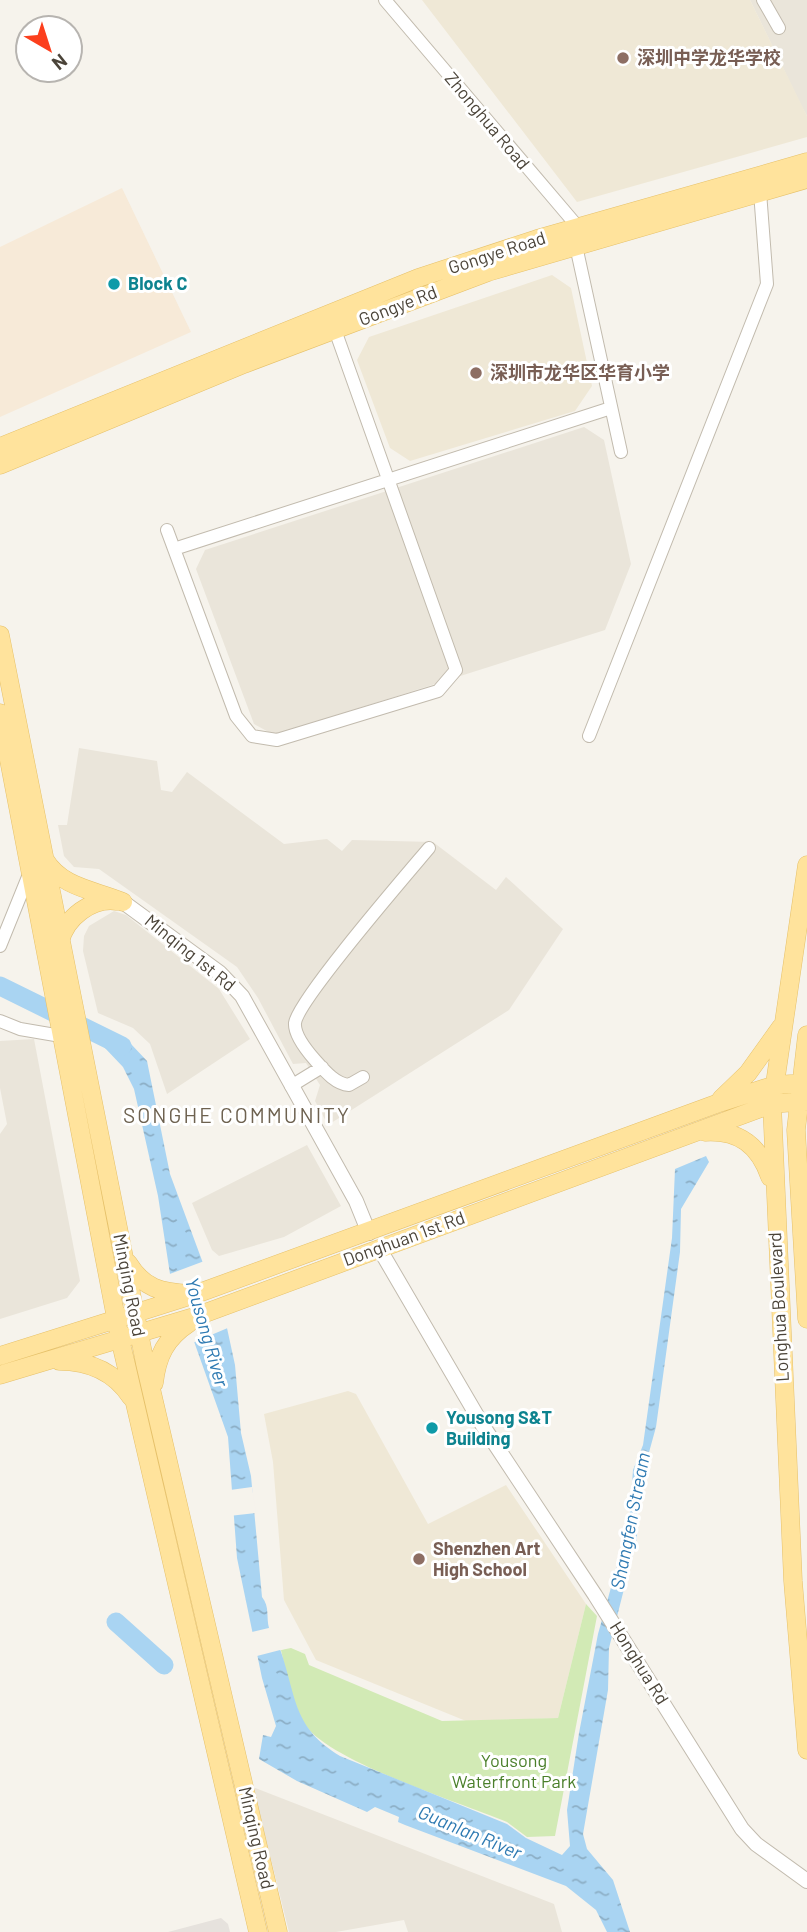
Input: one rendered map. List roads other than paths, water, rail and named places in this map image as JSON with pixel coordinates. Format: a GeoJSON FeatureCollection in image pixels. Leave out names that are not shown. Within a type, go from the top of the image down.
{"type":"FeatureCollection","features":[{"type":"Feature","properties":{"kind":"main road","name":"Gongye Road"},"geometry":{"type":"LineString","coordinates":[[7,447],[418,278],[578,227],[807,162]]}},
{"type":"Feature","properties":{"kind":"main road","name":"Gongye Rd"},"geometry":{"type":"LineString","coordinates":[[0,465],[7,447],[335,330],[488,272],[807,179]]}},
{"type":"Feature","properties":{"kind":"main road"},"geometry":{"type":"LineString","coordinates":[[0,476],[7,447]]}},
{"type":"Feature","properties":{"kind":"main road","name":"Minqing Road"},"geometry":{"type":"LineString","coordinates":[[0,635],[139,1334],[278,1932]]}},
{"type":"Feature","properties":{"kind":"main road","name":"Minqing Road"},"geometry":{"type":"LineString","coordinates":[[0,713],[118,1330],[258,1932]]}},
{"type":"Feature","properties":{"kind":"main road"},"geometry":{"type":"LineString","coordinates":[[43,856],[60,878],[123,902]]}},
{"type":"Feature","properties":{"kind":"main road","name":"Longhua Boulevard"},"geometry":{"type":"LineString","coordinates":[[807,865],[772,1104],[794,1594],[807,1750]]}},
{"type":"Feature","properties":{"kind":"main road"},"geometry":{"type":"LineString","coordinates":[[60,942],[66,928],[85,909],[102,901],[123,902]]}},
{"type":"Feature","properties":{"kind":"main road"},"geometry":{"type":"LineString","coordinates":[[716,1104],[748,1073],[784,1020]]}},
{"type":"Feature","properties":{"kind":"main road","name":"Longhua Boulevard"},"geometry":{"type":"LineString","coordinates":[[807,1035],[798,1170],[807,1319]]}},
{"type":"Feature","properties":{"kind":"main road","name":"Donghuan 1st Rd"},"geometry":{"type":"LineString","coordinates":[[0,1356],[118,1330],[139,1334],[180,1325],[374,1241],[664,1123],[775,1085],[803,1092]]}},
{"type":"Feature","properties":{"kind":"main road","name":"Donghuan 1st Rd"},"geometry":{"type":"LineString","coordinates":[[0,1376],[42,1362],[118,1330],[135,1315],[170,1298],[196,1294],[374,1241],[695,1133],[717,1128],[803,1092]]}},
{"type":"Feature","properties":{"kind":"main road"},"geometry":{"type":"LineString","coordinates":[[717,1128],[738,1135],[755,1147],[774,1188]]}},
{"type":"Feature","properties":{"kind":"main road"},"geometry":{"type":"LineString","coordinates":[[798,1170],[807,1148]]}},
{"type":"Feature","properties":{"kind":"main road"},"geometry":{"type":"LineString","coordinates":[[123,1254],[143,1283],[170,1298]]}},
{"type":"Feature","properties":{"kind":"main road"},"geometry":{"type":"LineString","coordinates":[[153,1397],[158,1359],[168,1339],[180,1325]]}},
{"type":"Feature","properties":{"kind":"main road"},"geometry":{"type":"LineString","coordinates":[[42,1362],[74,1362],[98,1368],[120,1383],[134,1404]]}},
{"type":"Feature","properties":{"kind":"street","name":"Zhonghua Road"},"geometry":{"type":"LineString","coordinates":[[384,0],[578,227]]}},
{"type":"Feature","properties":{"kind":"street"},"geometry":{"type":"LineString","coordinates":[[763,0],[779,28]]}},
{"type":"Feature","properties":{"kind":"street"},"geometry":{"type":"LineString","coordinates":[[589,736],[767,284],[760,192]]}},
{"type":"Feature","properties":{"kind":"street"},"geometry":{"type":"LineString","coordinates":[[578,227],[576,246],[621,452]]}},
{"type":"Feature","properties":{"kind":"street"},"geometry":{"type":"LineString","coordinates":[[167,530],[239,722],[252,736],[277,740],[438,691],[456,670],[335,330]]}},
{"type":"Feature","properties":{"kind":"street"},"geometry":{"type":"LineString","coordinates":[[174,549],[611,408]]}},
{"type":"Feature","properties":{"kind":"street"},"geometry":{"type":"LineString","coordinates":[[363,1077],[355,1084],[344,1084],[322,1068],[297,1032],[296,1019],[336,961],[429,848]]}},
{"type":"Feature","properties":{"kind":"street"},"geometry":{"type":"LineString","coordinates":[[0,946],[30,872]]}},
{"type":"Feature","properties":{"kind":"street","name":"Minqing 1st Rd"},"geometry":{"type":"LineString","coordinates":[[123,902],[220,972],[236,988],[356,1201],[374,1241]]}},
{"type":"Feature","properties":{"kind":"street"},"geometry":{"type":"LineString","coordinates":[[0,1021],[20,1029],[61,1036]]}},
{"type":"Feature","properties":{"kind":"street"},"geometry":{"type":"LineString","coordinates":[[291,1086],[322,1068]]}},
{"type":"Feature","properties":{"kind":"street","name":"Honghua Rd"},"geometry":{"type":"LineString","coordinates":[[374,1241],[483,1426],[596,1595],[748,1836],[807,1881]]}},
{"type":"Feature","properties":{"kind":"water"},"geometry":{"type":"Polygon","coordinates":[[[100,1028],[131,1044],[147,1061],[170,1174],[227,1328],[235,1365],[241,1433],[251,1476],[262,1597],[267,1608],[269,1628],[280,1649],[294,1698],[305,1723],[313,1734],[340,1756],[507,1824],[526,1838],[562,1855],[570,1846],[567,1810],[598,1634],[629,1523],[633,1470],[643,1445],[672,1238],[675,1169],[706,1156],[709,1162],[681,1209],[680,1252],[656,1427],[637,1496],[637,1538],[609,1648],[608,1690],[583,1834],[587,1849],[613,1880],[630,1932],[607,1932],[596,1910],[566,1886],[405,1825],[398,1822],[399,1817],[375,1807],[367,1812],[297,1781],[259,1759],[263,1735],[271,1737],[276,1726],[262,1678],[237,1558],[228,1437],[170,1274],[158,1196],[134,1089],[123,1067],[104,1047],[100,1028]]]}},
{"type":"Feature","properties":{"kind":"waterway","name":"Yousong River"},"geometry":{"type":"LineString","coordinates":[[0,986],[122,1046]]}},
{"type":"Feature","properties":{"kind":"waterway"},"geometry":{"type":"LineString","coordinates":[[116,1622],[164,1665]]}},
{"type":"Feature","properties":{"kind":"place","name":"深圳中学龙华学校"},"geometry":{"type":"Point","coordinates":[623,58]}},
{"type":"Feature","properties":{"kind":"place","name":"Block C"},"geometry":{"type":"Point","coordinates":[114,284]}},
{"type":"Feature","properties":{"kind":"place","name":"深圳市龙华区华育小学"},"geometry":{"type":"Point","coordinates":[476,373]}},
{"type":"Feature","properties":{"kind":"place","name":"Yousong S&T Building"},"geometry":{"type":"Point","coordinates":[432,1428]}},
{"type":"Feature","properties":{"kind":"place","name":"Shenzhen Art High School"},"geometry":{"type":"Point","coordinates":[419,1559]}},
{"type":"Feature","properties":{"kind":"district","name":"SONGHE COMMUNITY"},"geometry":{"type":"Point","coordinates":[237,1116]}},
{"type":"Feature","properties":{"kind":"water label","name":"Shangfen Stream"},"geometry":{"type":"Point","coordinates":[630,1521]}},
{"type":"Feature","properties":{"kind":"water label","name":"Guanlan River"},"geometry":{"type":"Point","coordinates":[470,1832]}},
{"type":"Feature","properties":{"kind":"park label","name":"Yousong Waterfront Park"},"geometry":{"type":"Point","coordinates":[514,1771]}}]}
